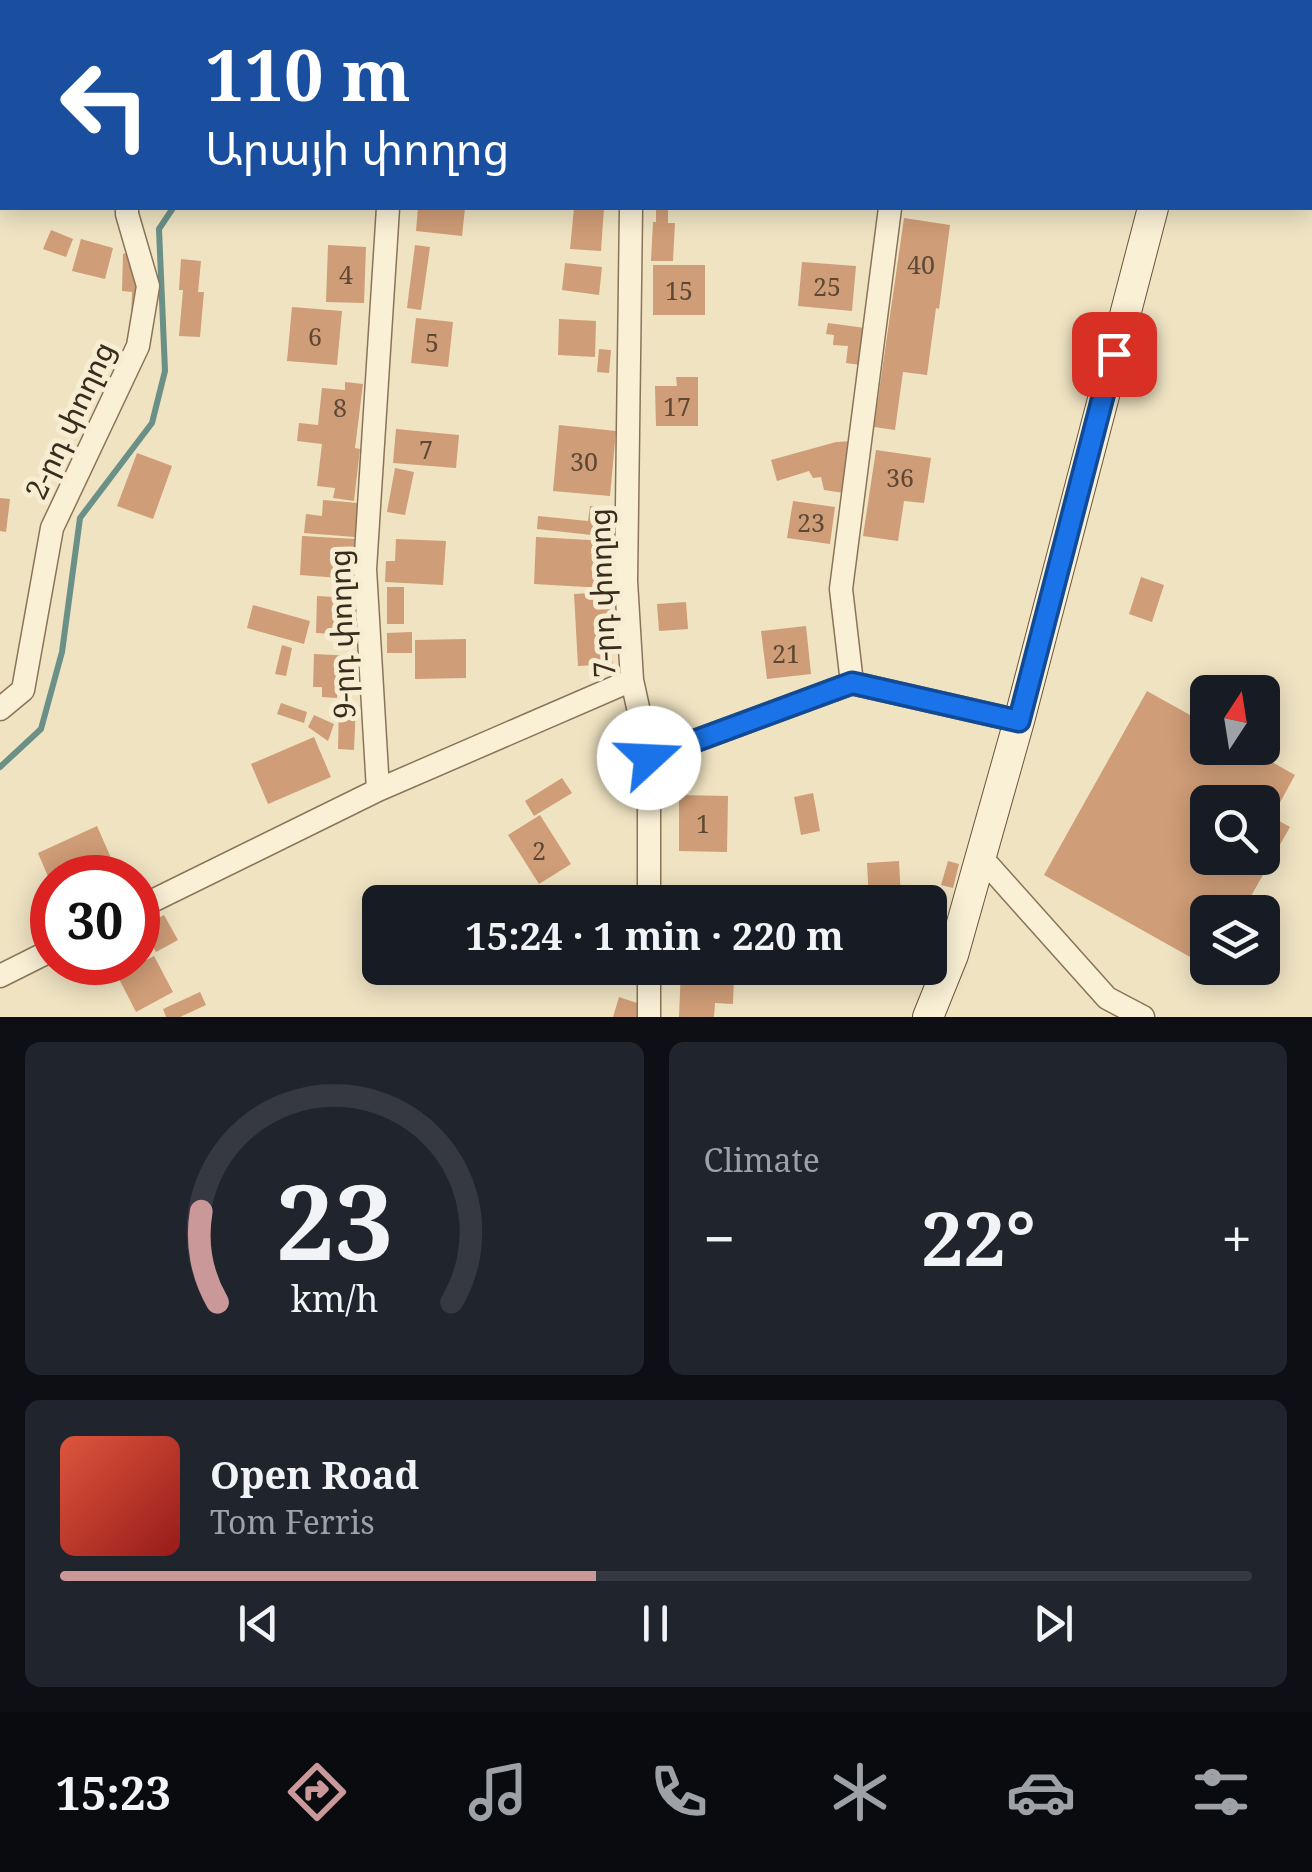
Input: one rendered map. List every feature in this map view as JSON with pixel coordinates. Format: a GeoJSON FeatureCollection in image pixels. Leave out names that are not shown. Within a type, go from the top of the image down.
{"type":"FeatureCollection","features":[{"type":"Feature","properties":{"kind":"main road"},"geometry":{"type":"LineString","coordinates":[[928,1017],[953,956],[1019,721],[1151,210]]}},
{"type":"Feature","properties":{"kind":"street","name":"2-րդ փողոց"},"geometry":{"type":"LineString","coordinates":[[0,709],[23,690],[52,528],[138,346],[148,286],[127,210]]}},
{"type":"Feature","properties":{"kind":"street","name":"9-րդ փողոց"},"geometry":{"type":"LineString","coordinates":[[378,790],[365,569],[388,210]]}},
{"type":"Feature","properties":{"kind":"street","name":"7-րդ փողոց"},"geometry":{"type":"LineString","coordinates":[[631,210],[626,582],[632,680],[649,758],[649,885]]}},
{"type":"Feature","properties":{"kind":"street"},"geometry":{"type":"LineString","coordinates":[[852,683],[841,588],[890,210]]}},
{"type":"Feature","properties":{"kind":"street"},"geometry":{"type":"LineString","coordinates":[[160,897],[378,790],[632,680]]}},
{"type":"Feature","properties":{"kind":"street"},"geometry":{"type":"LineString","coordinates":[[649,758],[852,683],[1019,721]]}},
{"type":"Feature","properties":{"kind":"street"},"geometry":{"type":"LineString","coordinates":[[981,857],[1107,998],[1143,1017]]}},
{"type":"Feature","properties":{"kind":"street"},"geometry":{"type":"LineString","coordinates":[[0,976],[30,961]]}},
{"type":"Feature","properties":{"kind":"street"},"geometry":{"type":"LineString","coordinates":[[649,985],[650,1017]]}},
{"type":"Feature","properties":{"kind":"building"},"geometry":{"type":"Polygon","coordinates":[[[418,210],[465,210],[462,236],[416,231],[418,210]]]}},
{"type":"Feature","properties":{"kind":"building"},"geometry":{"type":"Polygon","coordinates":[[[574,210],[604,210],[601,251],[570,249],[574,210]]]}},
{"type":"Feature","properties":{"kind":"building"},"geometry":{"type":"Polygon","coordinates":[[[656,210],[668,210],[668,223],[675,223],[673,261],[651,261],[656,210]]]}},
{"type":"Feature","properties":{"kind":"building"},"geometry":{"type":"Polygon","coordinates":[[[904,218],[950,225],[927,375],[903,372],[895,430],[874,427],[904,218]]]}},
{"type":"Feature","properties":{"kind":"building"},"geometry":{"type":"Polygon","coordinates":[[[51,230],[73,239],[66,257],[43,249],[51,230]]]}},
{"type":"Feature","properties":{"kind":"building"},"geometry":{"type":"Polygon","coordinates":[[[81,239],[113,248],[105,279],[72,271],[81,239]]]}},
{"type":"Feature","properties":{"kind":"building"},"geometry":{"type":"Polygon","coordinates":[[[328,245],[366,247],[364,303],[326,302],[328,245]]]}},
{"type":"Feature","properties":{"kind":"building"},"geometry":{"type":"Polygon","coordinates":[[[415,245],[430,247],[421,310],[407,308],[415,245]]]}},
{"type":"Feature","properties":{"kind":"building"},"geometry":{"type":"Polygon","coordinates":[[[136,250],[142,319],[131,319],[132,292],[122,291],[123,254],[136,250]]]}},
{"type":"Feature","properties":{"kind":"building"},"geometry":{"type":"Polygon","coordinates":[[[181,259],[201,261],[198,292],[204,292],[200,337],[179,336],[181,259]]]}},
{"type":"Feature","properties":{"kind":"building"},"geometry":{"type":"Polygon","coordinates":[[[802,262],[856,266],[852,311],[798,306],[802,262]]]}},
{"type":"Feature","properties":{"kind":"building"},"geometry":{"type":"Polygon","coordinates":[[[565,263],[602,267],[599,295],[562,290],[565,263]]]}},
{"type":"Feature","properties":{"kind":"building"},"geometry":{"type":"Polygon","coordinates":[[[653,265],[705,265],[705,315],[653,315],[653,265]]]}},
{"type":"Feature","properties":{"kind":"building"},"geometry":{"type":"Polygon","coordinates":[[[292,307],[342,311],[337,365],[287,361],[292,307]]]}},
{"type":"Feature","properties":{"kind":"building"},"geometry":{"type":"Polygon","coordinates":[[[416,318],[453,322],[448,367],[411,363],[416,318]]]}},
{"type":"Feature","properties":{"kind":"building"},"geometry":{"type":"Polygon","coordinates":[[[559,319],[596,321],[595,357],[558,355],[559,319]]]}},
{"type":"Feature","properties":{"kind":"building"},"geometry":{"type":"Polygon","coordinates":[[[828,323],[865,328],[860,365],[846,363],[848,346],[833,345],[834,335],[826,334],[828,323]]]}},
{"type":"Feature","properties":{"kind":"building"},"geometry":{"type":"Polygon","coordinates":[[[599,349],[611,350],[609,373],[597,372],[599,349]]]}},
{"type":"Feature","properties":{"kind":"building"},"geometry":{"type":"Polygon","coordinates":[[[676,377],[698,377],[698,426],[656,426],[655,386],[677,386],[676,377]]]}},
{"type":"Feature","properties":{"kind":"building"},"geometry":{"type":"Polygon","coordinates":[[[345,382],[363,384],[355,448],[360,449],[354,501],[333,498],[335,488],[317,486],[322,444],[297,441],[299,423],[318,425],[322,388],[345,390],[345,382]]]}},
{"type":"Feature","properties":{"kind":"building"},"geometry":{"type":"Polygon","coordinates":[[[559,425],[616,431],[610,496],[553,491],[559,425]]]}},
{"type":"Feature","properties":{"kind":"building"},"geometry":{"type":"Polygon","coordinates":[[[396,429],[459,435],[456,468],[393,463],[396,429]]]}},
{"type":"Feature","properties":{"kind":"building"},"geometry":{"type":"Polygon","coordinates":[[[853,441],[844,493],[824,490],[821,477],[813,478],[809,471],[777,481],[771,460],[853,441]]]}},
{"type":"Feature","properties":{"kind":"building"},"geometry":{"type":"Polygon","coordinates":[[[876,450],[931,458],[924,503],[904,501],[898,541],[863,536],[876,450]]]}},
{"type":"Feature","properties":{"kind":"building"},"geometry":{"type":"Polygon","coordinates":[[[137,453],[172,466],[153,519],[117,506],[137,453]]]}},
{"type":"Feature","properties":{"kind":"building"},"geometry":{"type":"Polygon","coordinates":[[[395,468],[414,472],[405,515],[387,512],[395,468]]]}},
{"type":"Feature","properties":{"kind":"building"},"geometry":{"type":"Polygon","coordinates":[[[0,498],[10,499],[6,532],[0,531],[0,498]]]}},
{"type":"Feature","properties":{"kind":"building"},"geometry":{"type":"Polygon","coordinates":[[[323,500],[358,503],[355,537],[304,533],[306,514],[322,516],[323,500]]]}},
{"type":"Feature","properties":{"kind":"building"},"geometry":{"type":"Polygon","coordinates":[[[793,501],[835,507],[830,544],[787,538],[793,501]]]}},
{"type":"Feature","properties":{"kind":"building"},"geometry":{"type":"Polygon","coordinates":[[[590,506],[613,508],[610,537],[537,529],[538,516],[588,521],[590,506]]]}},
{"type":"Feature","properties":{"kind":"building"},"geometry":{"type":"Polygon","coordinates":[[[302,536],[355,539],[353,579],[300,575],[302,536]]]}},
{"type":"Feature","properties":{"kind":"building"},"geometry":{"type":"Polygon","coordinates":[[[536,537],[606,541],[604,588],[534,584],[536,537]]]}},
{"type":"Feature","properties":{"kind":"building"},"geometry":{"type":"Polygon","coordinates":[[[396,539],[446,541],[443,585],[385,582],[386,561],[395,561],[396,539]]]}},
{"type":"Feature","properties":{"kind":"building"},"geometry":{"type":"Polygon","coordinates":[[[1141,577],[1164,585],[1152,622],[1129,614],[1141,577]]]}},
{"type":"Feature","properties":{"kind":"building"},"geometry":{"type":"Polygon","coordinates":[[[387,587],[404,587],[404,624],[387,624],[387,587]]]}},
{"type":"Feature","properties":{"kind":"building"},"geometry":{"type":"Polygon","coordinates":[[[609,592],[613,664],[578,666],[574,594],[609,592]]]}},
{"type":"Feature","properties":{"kind":"building"},"geometry":{"type":"Polygon","coordinates":[[[317,596],[353,598],[352,635],[316,633],[317,596]]]}},
{"type":"Feature","properties":{"kind":"building"},"geometry":{"type":"Polygon","coordinates":[[[686,602],[688,629],[659,631],[657,604],[686,602]]]}},
{"type":"Feature","properties":{"kind":"building"},"geometry":{"type":"Polygon","coordinates":[[[253,605],[310,621],[304,644],[247,628],[253,605]]]}},
{"type":"Feature","properties":{"kind":"building"},"geometry":{"type":"Polygon","coordinates":[[[806,626],[811,674],[767,679],[761,631],[806,626]]]}},
{"type":"Feature","properties":{"kind":"building"},"geometry":{"type":"Polygon","coordinates":[[[412,632],[412,653],[387,653],[387,633],[412,632]]]}},
{"type":"Feature","properties":{"kind":"building"},"geometry":{"type":"Polygon","coordinates":[[[466,639],[466,678],[415,679],[415,640],[466,639]]]}},
{"type":"Feature","properties":{"kind":"building"},"geometry":{"type":"Polygon","coordinates":[[[282,645],[292,648],[286,676],[275,674],[282,645]]]}},
{"type":"Feature","properties":{"kind":"building"},"geometry":{"type":"Polygon","coordinates":[[[314,654],[354,656],[352,699],[347,699],[347,691],[337,690],[337,698],[322,697],[322,687],[313,687],[314,654]]]}},
{"type":"Feature","properties":{"kind":"building"},"geometry":{"type":"Polygon","coordinates":[[[1147,691],[1190,715],[1190,765],[1277,765],[1295,775],[1280,802],[1280,785],[1190,785],[1190,875],[1263,875],[1252,895],[1190,895],[1190,957],[1044,875],[1147,691]]]}},
{"type":"Feature","properties":{"kind":"building"},"geometry":{"type":"Polygon","coordinates":[[[281,703],[307,712],[304,723],[277,714],[281,703]]]}},
{"type":"Feature","properties":{"kind":"building"},"geometry":{"type":"Polygon","coordinates":[[[339,703],[356,704],[354,750],[338,749],[339,703]]]}},
{"type":"Feature","properties":{"kind":"building"},"geometry":{"type":"Polygon","coordinates":[[[314,715],[334,724],[328,741],[308,727],[314,715]]]}},
{"type":"Feature","properties":{"kind":"building"},"geometry":{"type":"Polygon","coordinates":[[[314,737],[331,777],[268,804],[251,764],[314,737]]]}},
{"type":"Feature","properties":{"kind":"building"},"geometry":{"type":"Polygon","coordinates":[[[562,778],[572,793],[534,816],[525,801],[562,778]]]}},
{"type":"Feature","properties":{"kind":"building"},"geometry":{"type":"Polygon","coordinates":[[[813,793],[820,831],[801,835],[794,797],[813,793]]]}},
{"type":"Feature","properties":{"kind":"building"},"geometry":{"type":"Polygon","coordinates":[[[679,795],[728,796],[727,852],[679,851],[679,795]]]}},
{"type":"Feature","properties":{"kind":"building"},"geometry":{"type":"Polygon","coordinates":[[[540,815],[571,864],[539,884],[508,835],[540,815]]]}},
{"type":"Feature","properties":{"kind":"building"},"geometry":{"type":"Polygon","coordinates":[[[1280,821],[1290,827],[1280,845],[1280,821]]]}},
{"type":"Feature","properties":{"kind":"building"},"geometry":{"type":"Polygon","coordinates":[[[97,826],[110,855],[39,855],[97,826]]]}},
{"type":"Feature","properties":{"kind":"building"},"geometry":{"type":"Polygon","coordinates":[[[899,861],[900,885],[868,885],[867,863],[899,861]]]}},
{"type":"Feature","properties":{"kind":"building"},"geometry":{"type":"Polygon","coordinates":[[[948,861],[959,864],[953,888],[941,885],[948,861]]]}},
{"type":"Feature","properties":{"kind":"building"},"geometry":{"type":"Polygon","coordinates":[[[164,915],[178,940],[160,950],[160,917],[164,915]]]}},
{"type":"Feature","properties":{"kind":"building"},"geometry":{"type":"Polygon","coordinates":[[[160,967],[173,992],[136,1012],[122,985],[160,985],[160,967]]]}},
{"type":"Feature","properties":{"kind":"building"},"geometry":{"type":"Polygon","coordinates":[[[680,985],[734,985],[733,1004],[715,1003],[714,1017],[679,1017],[680,985]]]}},
{"type":"Feature","properties":{"kind":"building"},"geometry":{"type":"Polygon","coordinates":[[[200,992],[206,1005],[180,1017],[166,1017],[163,1009],[200,992]]]}},
{"type":"Feature","properties":{"kind":"building"},"geometry":{"type":"Polygon","coordinates":[[[619,997],[640,1004],[639,1017],[613,1017],[619,997]]]}},
{"type":"Feature","properties":{"kind":"waterway"},"geometry":{"type":"LineString","coordinates":[[0,767],[41,729],[62,652],[80,518],[152,423],[165,371],[159,229],[172,210]]}},
{"type":"Feature","properties":{"kind":"route"},"geometry":{"type":"LineString","coordinates":[[649,758],[852,683],[1019,721],[1114,354]]}}]}
